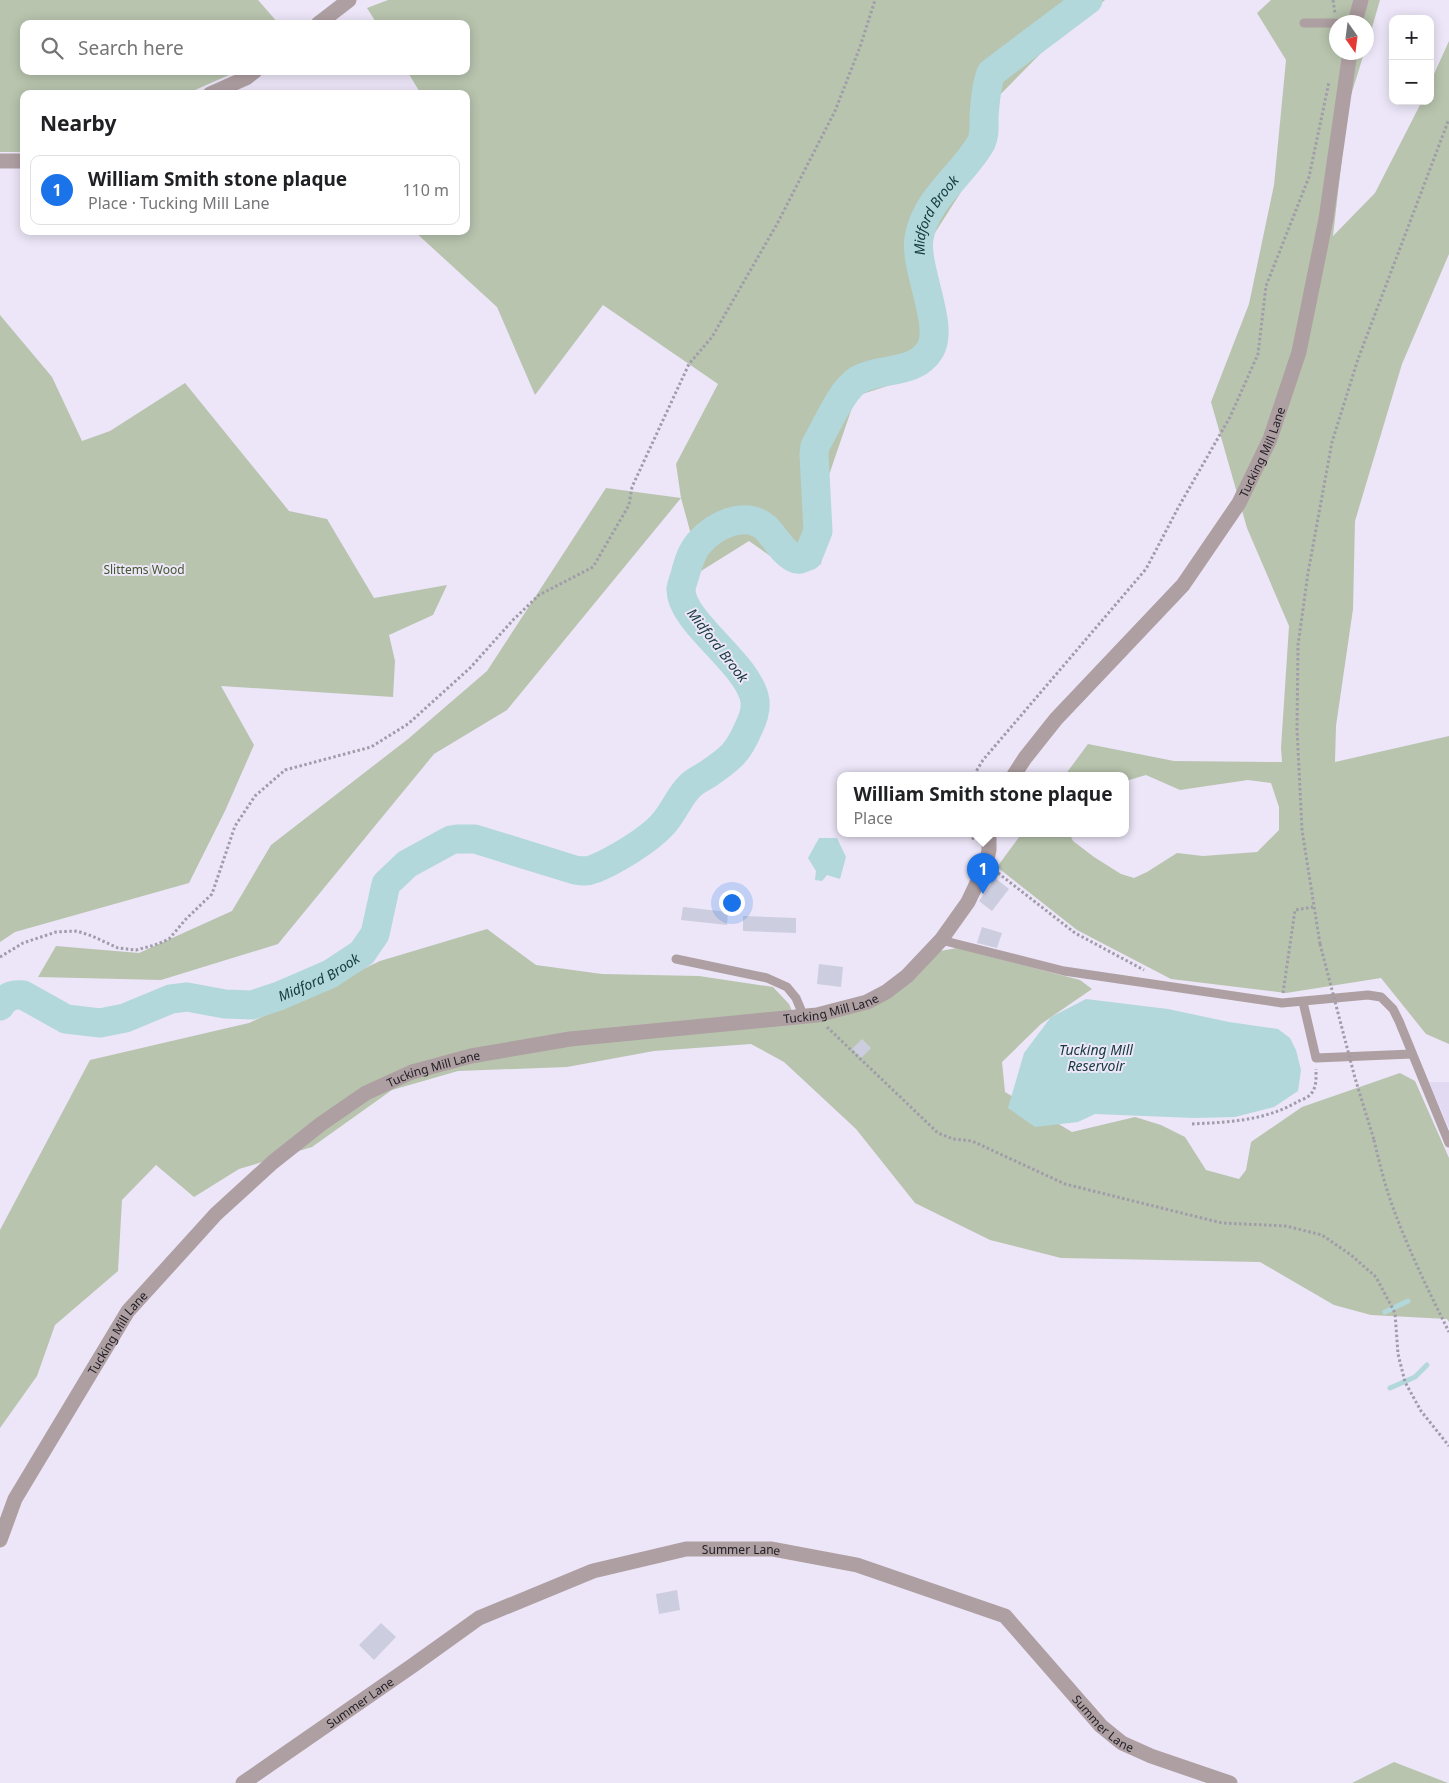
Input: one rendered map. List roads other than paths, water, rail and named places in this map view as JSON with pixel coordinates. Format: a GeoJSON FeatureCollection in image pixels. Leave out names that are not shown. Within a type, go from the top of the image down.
{"type":"FeatureCollection","features":[{"type":"Feature","properties":{"kind":"street"},"geometry":{"type":"LineString","coordinates":[[323,20],[349,0]]}},
{"type":"Feature","properties":{"kind":"street"},"geometry":{"type":"LineString","coordinates":[[1357,15],[1361,0]]}},
{"type":"Feature","properties":{"kind":"street","name":"Tucking Mill Lane"},"geometry":{"type":"LineString","coordinates":[[1016,772],[1056,719],[1183,585],[1239,503],[1270,439],[1299,352],[1326,219],[1349,60]]}},
{"type":"Feature","properties":{"kind":"street"},"geometry":{"type":"LineString","coordinates":[[219,90],[250,75]]}},
{"type":"Feature","properties":{"kind":"street"},"geometry":{"type":"LineString","coordinates":[[0,162],[20,161]]}},
{"type":"Feature","properties":{"kind":"street","name":"Tucking Mill Lane"},"geometry":{"type":"LineString","coordinates":[[0,1540],[15,1499],[128,1311],[216,1214],[266,1168],[321,1124],[366,1093],[412,1072],[471,1056],[570,1038],[810,1016],[867,1002],[886,992],[907,976],[941,940],[968,902],[986,864],[989,837]]}},
{"type":"Feature","properties":{"kind":"street","name":"Summer Lane"},"geometry":{"type":"LineString","coordinates":[[243,1783],[479,1618],[593,1571],[686,1549],[734,1548],[772,1548],[857,1565],[1006,1616],[1101,1726],[1122,1743],[1151,1756],[1230,1783]]}},
{"type":"Feature","properties":{"kind":"lane"},"geometry":{"type":"LineString","coordinates":[[1304,24],[1329,23]]}},
{"type":"Feature","properties":{"kind":"lane"},"geometry":{"type":"LineString","coordinates":[[941,940],[1064,971],[1282,1003],[1368,995],[1382,997],[1394,1009],[1449,1142]]}},
{"type":"Feature","properties":{"kind":"lane"},"geometry":{"type":"LineString","coordinates":[[676,960],[767,978],[786,987],[810,1016]]}},
{"type":"Feature","properties":{"kind":"lane"},"geometry":{"type":"LineString","coordinates":[[1303,1002],[1316,1058],[1412,1054]]}},
{"type":"Feature","properties":{"kind":"water"},"geometry":{"type":"Polygon","coordinates":[[[819,838],[837,838],[846,857],[840,879],[827,875],[822,881],[815,880],[816,871],[808,858],[819,838]]]}},
{"type":"Feature","properties":{"kind":"water","name":"Tucking Mill Reservoir"},"geometry":{"type":"Polygon","coordinates":[[[1086,999],[1168,1009],[1229,1022],[1278,1029],[1290,1038],[1296,1050],[1301,1070],[1298,1091],[1274,1107],[1235,1117],[1194,1118],[1095,1114],[1078,1122],[1035,1127],[1008,1108],[1024,1053],[1051,1017],[1086,999]]]}},
{"type":"Feature","properties":{"kind":"waterway","name":"Midford Brook"},"geometry":{"type":"LineString","coordinates":[[0,1006],[4,1000],[10,997],[23,995],[66,1019],[100,1023],[125,1018],[171,999],[187,997],[225,1004],[252,1005],[279,996],[330,974],[362,953],[375,934],[386,884],[407,864],[451,840],[475,839],[575,870],[586,871],[621,855],[657,830],[667,820],[682,795],[691,785],[723,764],[733,754],[745,736],[755,708],[755,701],[750,687],[741,673],[691,615],[684,602],[681,589],[693,553],[705,537],[721,526],[730,522],[749,520],[758,522],[766,528],[782,548],[794,558],[799,559],[808,556],[818,531],[815,446],[840,401],[858,380],[876,373],[897,370],[924,358],[934,340],[932,312],[921,265],[919,238],[929,211],[981,143],[984,134],[986,95],[991,73],[1088,0]]}},
{"type":"Feature","properties":{"kind":"waterway"},"geometry":{"type":"LineString","coordinates":[[1385,1312],[1408,1301]]}},
{"type":"Feature","properties":{"kind":"waterway"},"geometry":{"type":"LineString","coordinates":[[1390,1388],[1415,1377],[1427,1365]]}},
{"type":"Feature","properties":{"kind":"place","name":"William Smith stone plaque"},"geometry":{"type":"Point","coordinates":[983,894]}},
{"type":"Feature","properties":{"kind":"park label","name":"Slittems Wood"},"geometry":{"type":"Point","coordinates":[144,569]}}]}
